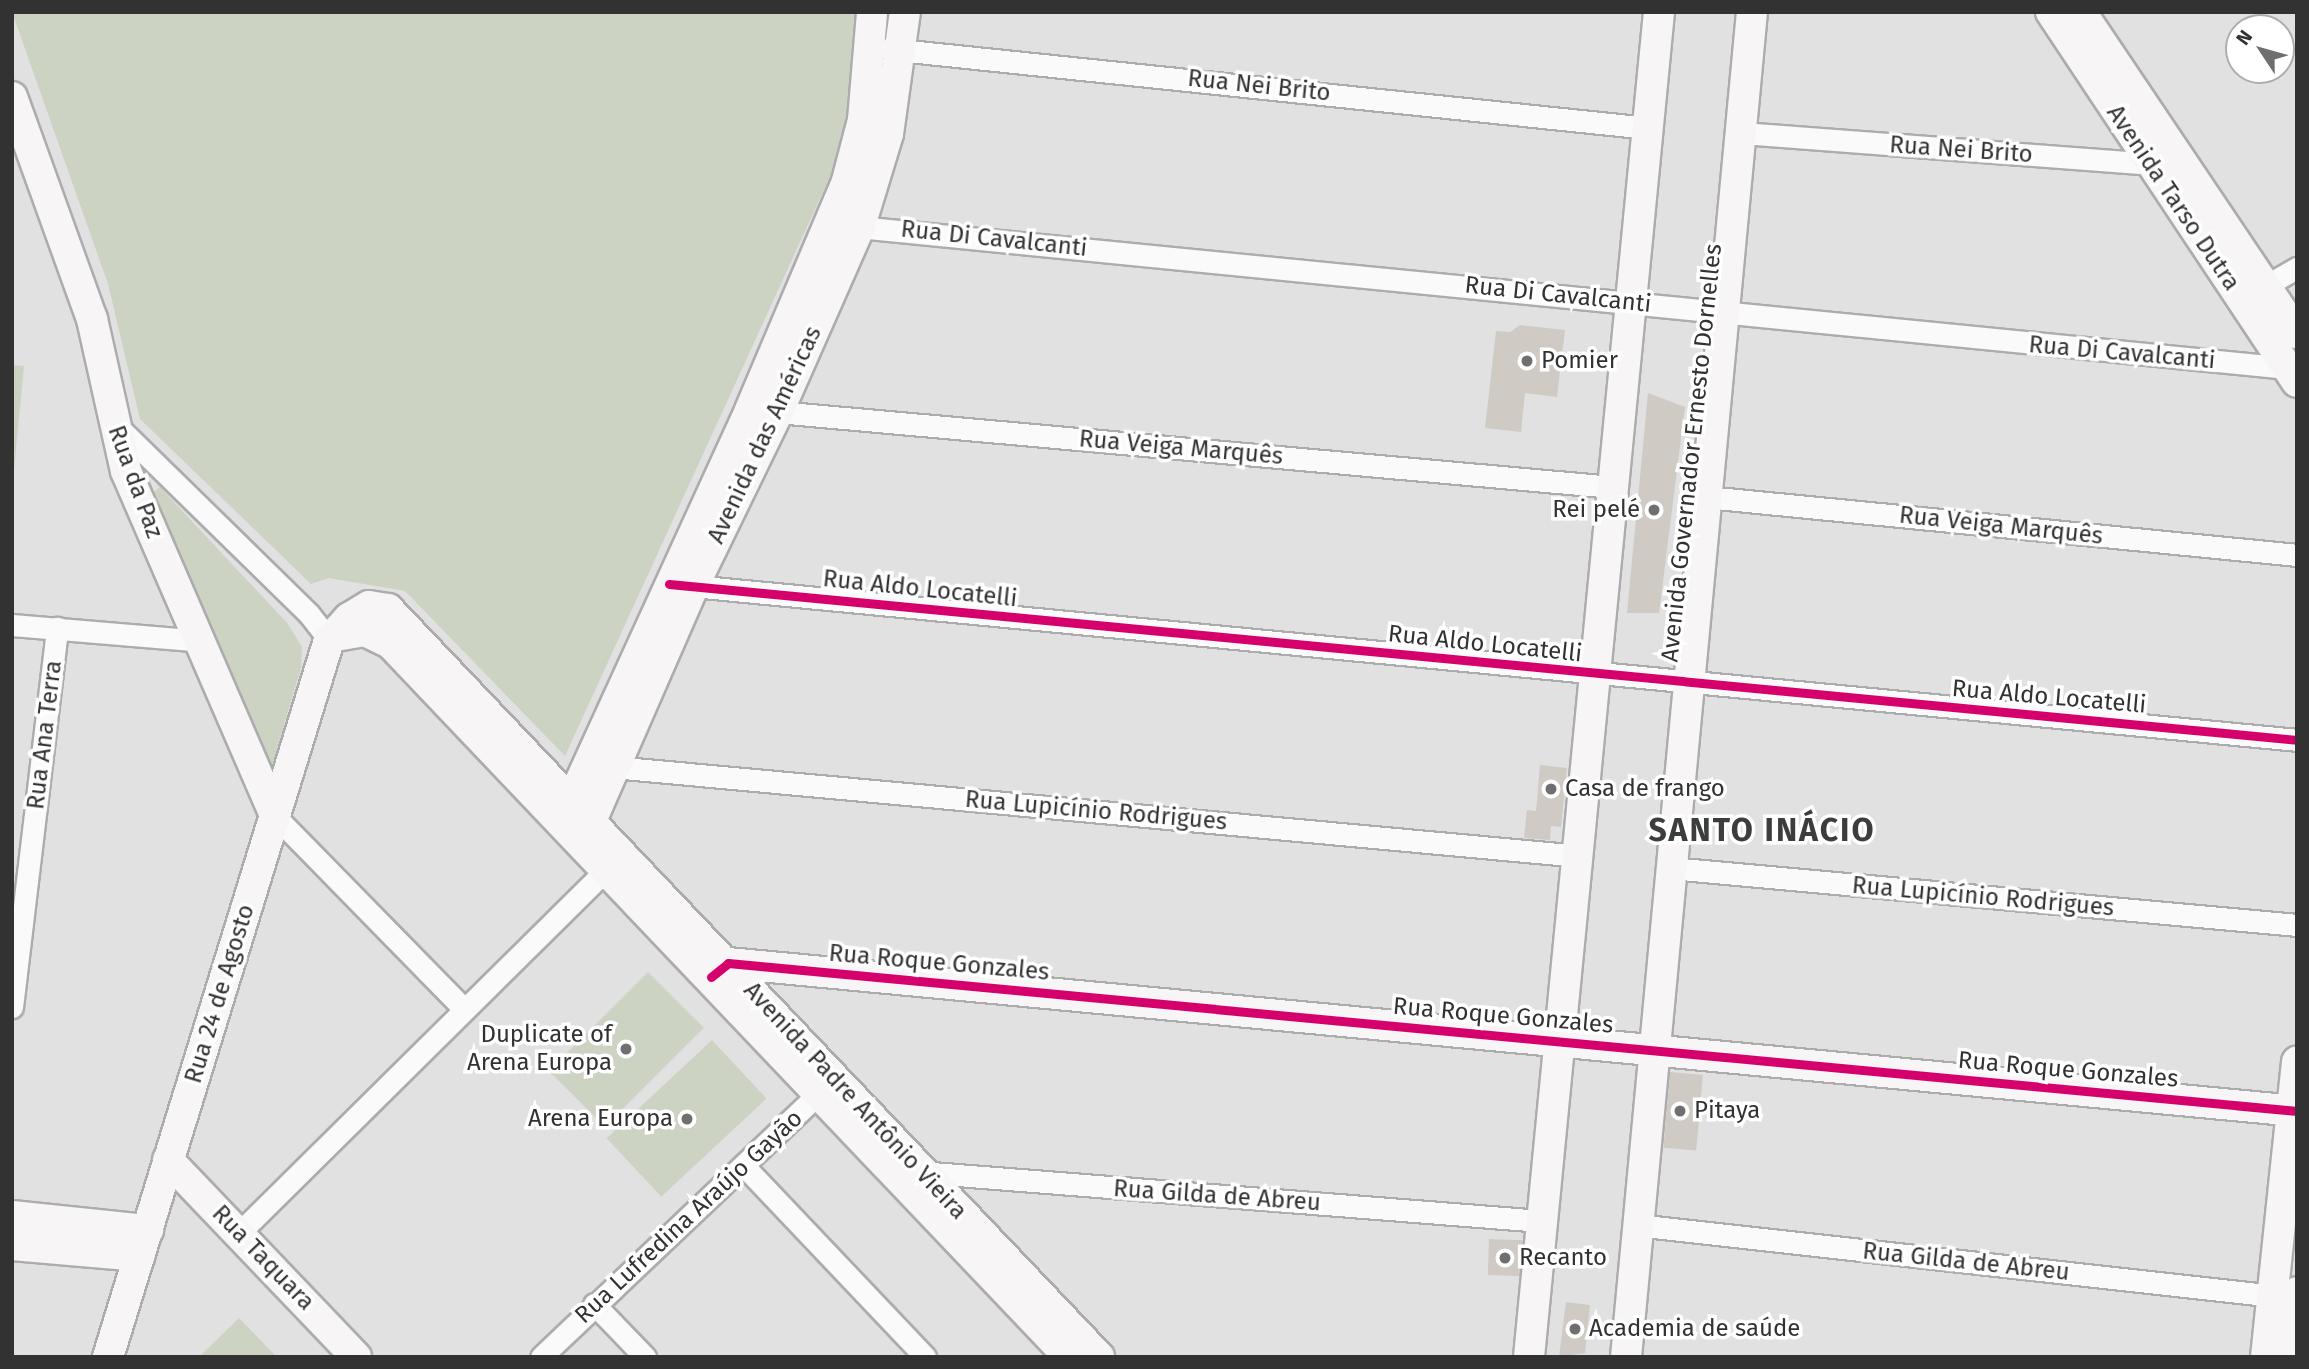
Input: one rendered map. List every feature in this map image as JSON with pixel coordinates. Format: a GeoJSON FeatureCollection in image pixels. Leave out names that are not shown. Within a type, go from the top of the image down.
{"type":"FeatureCollection","features":[{"type":"Feature","properties":{"kind":"street","name":"Avenida das Américas"},"geometry":{"type":"LineString","coordinates":[[764,411],[828,225],[847,181],[863,120],[872,12]]}},
{"type":"Feature","properties":{"kind":"street","name":"Avenida das Américas"},"geometry":{"type":"LineString","coordinates":[[576,822],[681,585],[764,411],[860,226],[888,134],[905,12]]}},
{"type":"Feature","properties":{"kind":"street"},"geometry":{"type":"LineString","coordinates":[[1529,1357],[1541,1221],[1563,1040],[1659,12]]}},
{"type":"Feature","properties":{"kind":"street","name":"Avenida Governador Ernesto Dornelles"},"geometry":{"type":"LineString","coordinates":[[1626,1357],[1652,1050],[1752,12]]}},
{"type":"Feature","properties":{"kind":"street","name":"Avenida Tarso Dutra"},"geometry":{"type":"LineString","coordinates":[[2051,12],[2292,375]]}},
{"type":"Feature","properties":{"kind":"street","name":"Avenida Tarso Dutra"},"geometry":{"type":"LineString","coordinates":[[2081,12],[2297,333]]}},
{"type":"Feature","properties":{"kind":"street","name":"Rua Nei Brito"},"geometry":{"type":"LineString","coordinates":[[869,50],[900,48],[1648,128]]}},
{"type":"Feature","properties":{"kind":"street","name":"Rua da Paz"},"geometry":{"type":"LineString","coordinates":[[12,97],[92,318],[112,420],[126,471],[275,816]]}},
{"type":"Feature","properties":{"kind":"street","name":"Rua Nei Brito"},"geometry":{"type":"LineString","coordinates":[[1742,133],[2150,164]]}},
{"type":"Feature","properties":{"kind":"street"},"geometry":{"type":"LineString","coordinates":[[2150,164],[2175,148]]}},
{"type":"Feature","properties":{"kind":"street","name":"Rua Di Cavalcanti"},"geometry":{"type":"LineString","coordinates":[[828,225],[1630,301],[1724,316],[2292,375]]}},
{"type":"Feature","properties":{"kind":"street"},"geometry":{"type":"LineString","coordinates":[[2267,285],[2297,268]]}},
{"type":"Feature","properties":{"kind":"street","name":"Rua Veiga Marquês"},"geometry":{"type":"LineString","coordinates":[[764,411],[1613,487]]}},
{"type":"Feature","properties":{"kind":"street"},"geometry":{"type":"LineString","coordinates":[[112,420],[333,638]]}},
{"type":"Feature","properties":{"kind":"street","name":"Rua Veiga Marquês"},"geometry":{"type":"LineString","coordinates":[[1706,497],[2297,555]]}},
{"type":"Feature","properties":{"kind":"street","name":"Avenida das Américas"},"geometry":{"type":"LineString","coordinates":[[576,822],[613,767],[681,585]]}},
{"type":"Feature","properties":{"kind":"street","name":"Rua Aldo Locatelli"},"geometry":{"type":"LineString","coordinates":[[681,585],[1596,675],[2297,740]]}},
{"type":"Feature","properties":{"kind":"street","name":"Avenida Padre Antônio Vieira"},"geometry":{"type":"LineString","coordinates":[[333,638],[342,624],[369,606],[388,609],[576,822],[829,1085],[926,1173],[1099,1357]]}},
{"type":"Feature","properties":{"kind":"street"},"geometry":{"type":"LineString","coordinates":[[12,625],[201,641]]}},
{"type":"Feature","properties":{"kind":"street","name":"Rua Ana Terra"},"geometry":{"type":"LineString","coordinates":[[12,1007],[57,628]]}},
{"type":"Feature","properties":{"kind":"street","name":"Rua 24 de Agosto"},"geometry":{"type":"LineString","coordinates":[[107,1357],[333,638]]}},
{"type":"Feature","properties":{"kind":"street","name":"Rua Lupicínio Rodrigues"},"geometry":{"type":"LineString","coordinates":[[613,767],[1580,856]]}},
{"type":"Feature","properties":{"kind":"street"},"geometry":{"type":"LineString","coordinates":[[275,816],[464,1009]]}},
{"type":"Feature","properties":{"kind":"street"},"geometry":{"type":"LineString","coordinates":[[240,1232],[612,858]]}},
{"type":"Feature","properties":{"kind":"street","name":"Rua Lupicínio Rodrigues"},"geometry":{"type":"LineString","coordinates":[[1670,868],[2297,925]]}},
{"type":"Feature","properties":{"kind":"street","name":"Rua Roque Gonzales"},"geometry":{"type":"LineString","coordinates":[[719,970],[1563,1040],[2294,1111]]}},
{"type":"Feature","properties":{"kind":"street"},"geometry":{"type":"LineString","coordinates":[[2291,1357],[2290,1296],[2297,1062]]}},
{"type":"Feature","properties":{"kind":"street","name":"Avenida Padre Antônio Vieira"},"geometry":{"type":"LineString","coordinates":[[829,1085],[892,1168],[1069,1357]]}},
{"type":"Feature","properties":{"kind":"street","name":"Rua Lufredina Araújo Gayão"},"geometry":{"type":"LineString","coordinates":[[541,1357],[594,1304],[829,1085]]}},
{"type":"Feature","properties":{"kind":"street","name":"Rua Taquara"},"geometry":{"type":"LineString","coordinates":[[168,1160],[240,1232],[356,1357]]}},
{"type":"Feature","properties":{"kind":"street"},"geometry":{"type":"LineString","coordinates":[[744,1166],[925,1357]]}},
{"type":"Feature","properties":{"kind":"street","name":"Rua Gilda de Abreu"},"geometry":{"type":"LineString","coordinates":[[892,1168],[926,1173],[1541,1221]]}},
{"type":"Feature","properties":{"kind":"street"},"geometry":{"type":"LineString","coordinates":[[12,1216],[144,1243]]}},
{"type":"Feature","properties":{"kind":"street","name":"Rua Gilda de Abreu"},"geometry":{"type":"LineString","coordinates":[[1636,1225],[2290,1296]]}},
{"type":"Feature","properties":{"kind":"street"},"geometry":{"type":"LineString","coordinates":[[12,1245],[144,1243]]}},
{"type":"Feature","properties":{"kind":"street"},"geometry":{"type":"LineString","coordinates":[[2266,1357],[2290,1296]]}},
{"type":"Feature","properties":{"kind":"street"},"geometry":{"type":"LineString","coordinates":[[594,1304],[645,1357]]}},
{"type":"Feature","properties":{"kind":"green space"},"geometry":{"type":"Polygon","coordinates":[[[12,12],[858,12],[844,146],[565,756],[405,591],[329,578],[311,584],[140,419],[108,284],[12,12]]]}},
{"type":"Feature","properties":{"kind":"green space"},"geometry":{"type":"Polygon","coordinates":[[[12,365],[24,366],[12,491],[12,365]]]}},
{"type":"Feature","properties":{"kind":"green space"},"geometry":{"type":"Polygon","coordinates":[[[160,487],[288,624],[302,647],[301,668],[266,786],[253,738],[205,616],[151,494],[160,487]]]}},
{"type":"Feature","properties":{"kind":"green space","name":"Duplicate of Arena Europa"},"geometry":{"type":"Polygon","coordinates":[[[648,972],[704,1028],[605,1127],[549,1071],[648,972]]]}},
{"type":"Feature","properties":{"kind":"green space","name":"Arena Europa"},"geometry":{"type":"Polygon","coordinates":[[[712,1040],[767,1099],[661,1197],[607,1138],[712,1040]]]}},
{"type":"Feature","properties":{"kind":"green space"},"geometry":{"type":"Polygon","coordinates":[[[239,1318],[277,1357],[199,1357],[239,1318]]]}},
{"type":"Feature","properties":{"kind":"building","name":"Pomier"},"geometry":{"type":"Polygon","coordinates":[[[1520,325],[1565,330],[1557,397],[1525,393],[1521,432],[1485,428],[1496,331],[1510,332],[1520,325]]]}},
{"type":"Feature","properties":{"kind":"building","name":"Rei pelé"},"geometry":{"type":"Polygon","coordinates":[[[1648,393],[1685,407],[1659,613],[1627,613],[1648,393]]]}},
{"type":"Feature","properties":{"kind":"building","name":"Casa de frango"},"geometry":{"type":"Polygon","coordinates":[[[1540,765],[1567,768],[1561,827],[1551,826],[1550,840],[1524,838],[1527,810],[1536,811],[1540,765]]]}},
{"type":"Feature","properties":{"kind":"building","name":"Pitaya"},"geometry":{"type":"Polygon","coordinates":[[[1670,1072],[1703,1075],[1696,1151],[1663,1148],[1670,1072]]]}},
{"type":"Feature","properties":{"kind":"building","name":"Recanto"},"geometry":{"type":"Polygon","coordinates":[[[1489,1239],[1523,1240],[1522,1276],[1488,1275],[1489,1239]]]}},
{"type":"Feature","properties":{"kind":"building","name":"Academia de saúde"},"geometry":{"type":"Polygon","coordinates":[[[1566,1302],[1590,1305],[1585,1353],[1559,1357],[1566,1302]]]}},
{"type":"Feature","properties":{"kind":"cycle path"},"geometry":{"type":"LineString","coordinates":[[669,584],[2297,740]]}},
{"type":"Feature","properties":{"kind":"cycle path"},"geometry":{"type":"LineString","coordinates":[[711,977],[728,963],[2297,1111]]}},
{"type":"Feature","properties":{"kind":"place","name":"Pomier"},"geometry":{"type":"Point","coordinates":[1527,361]}},
{"type":"Feature","properties":{"kind":"place","name":"Rei pelé"},"geometry":{"type":"Point","coordinates":[1654,510]}},
{"type":"Feature","properties":{"kind":"place","name":"Casa de frango"},"geometry":{"type":"Point","coordinates":[1551,789]}},
{"type":"Feature","properties":{"kind":"place","name":"Duplicate of Arena Europa"},"geometry":{"type":"Point","coordinates":[626,1049]}},
{"type":"Feature","properties":{"kind":"place","name":"Pitaya"},"geometry":{"type":"Point","coordinates":[1680,1111]}},
{"type":"Feature","properties":{"kind":"place","name":"Arena Europa"},"geometry":{"type":"Point","coordinates":[687,1119]}},
{"type":"Feature","properties":{"kind":"place","name":"Recanto"},"geometry":{"type":"Point","coordinates":[1505,1258]}},
{"type":"Feature","properties":{"kind":"place","name":"Academia de saúde"},"geometry":{"type":"Point","coordinates":[1575,1329]}},
{"type":"Feature","properties":{"kind":"district","name":"SANTO INÁCIO"},"geometry":{"type":"Point","coordinates":[1762,830]}}]}
